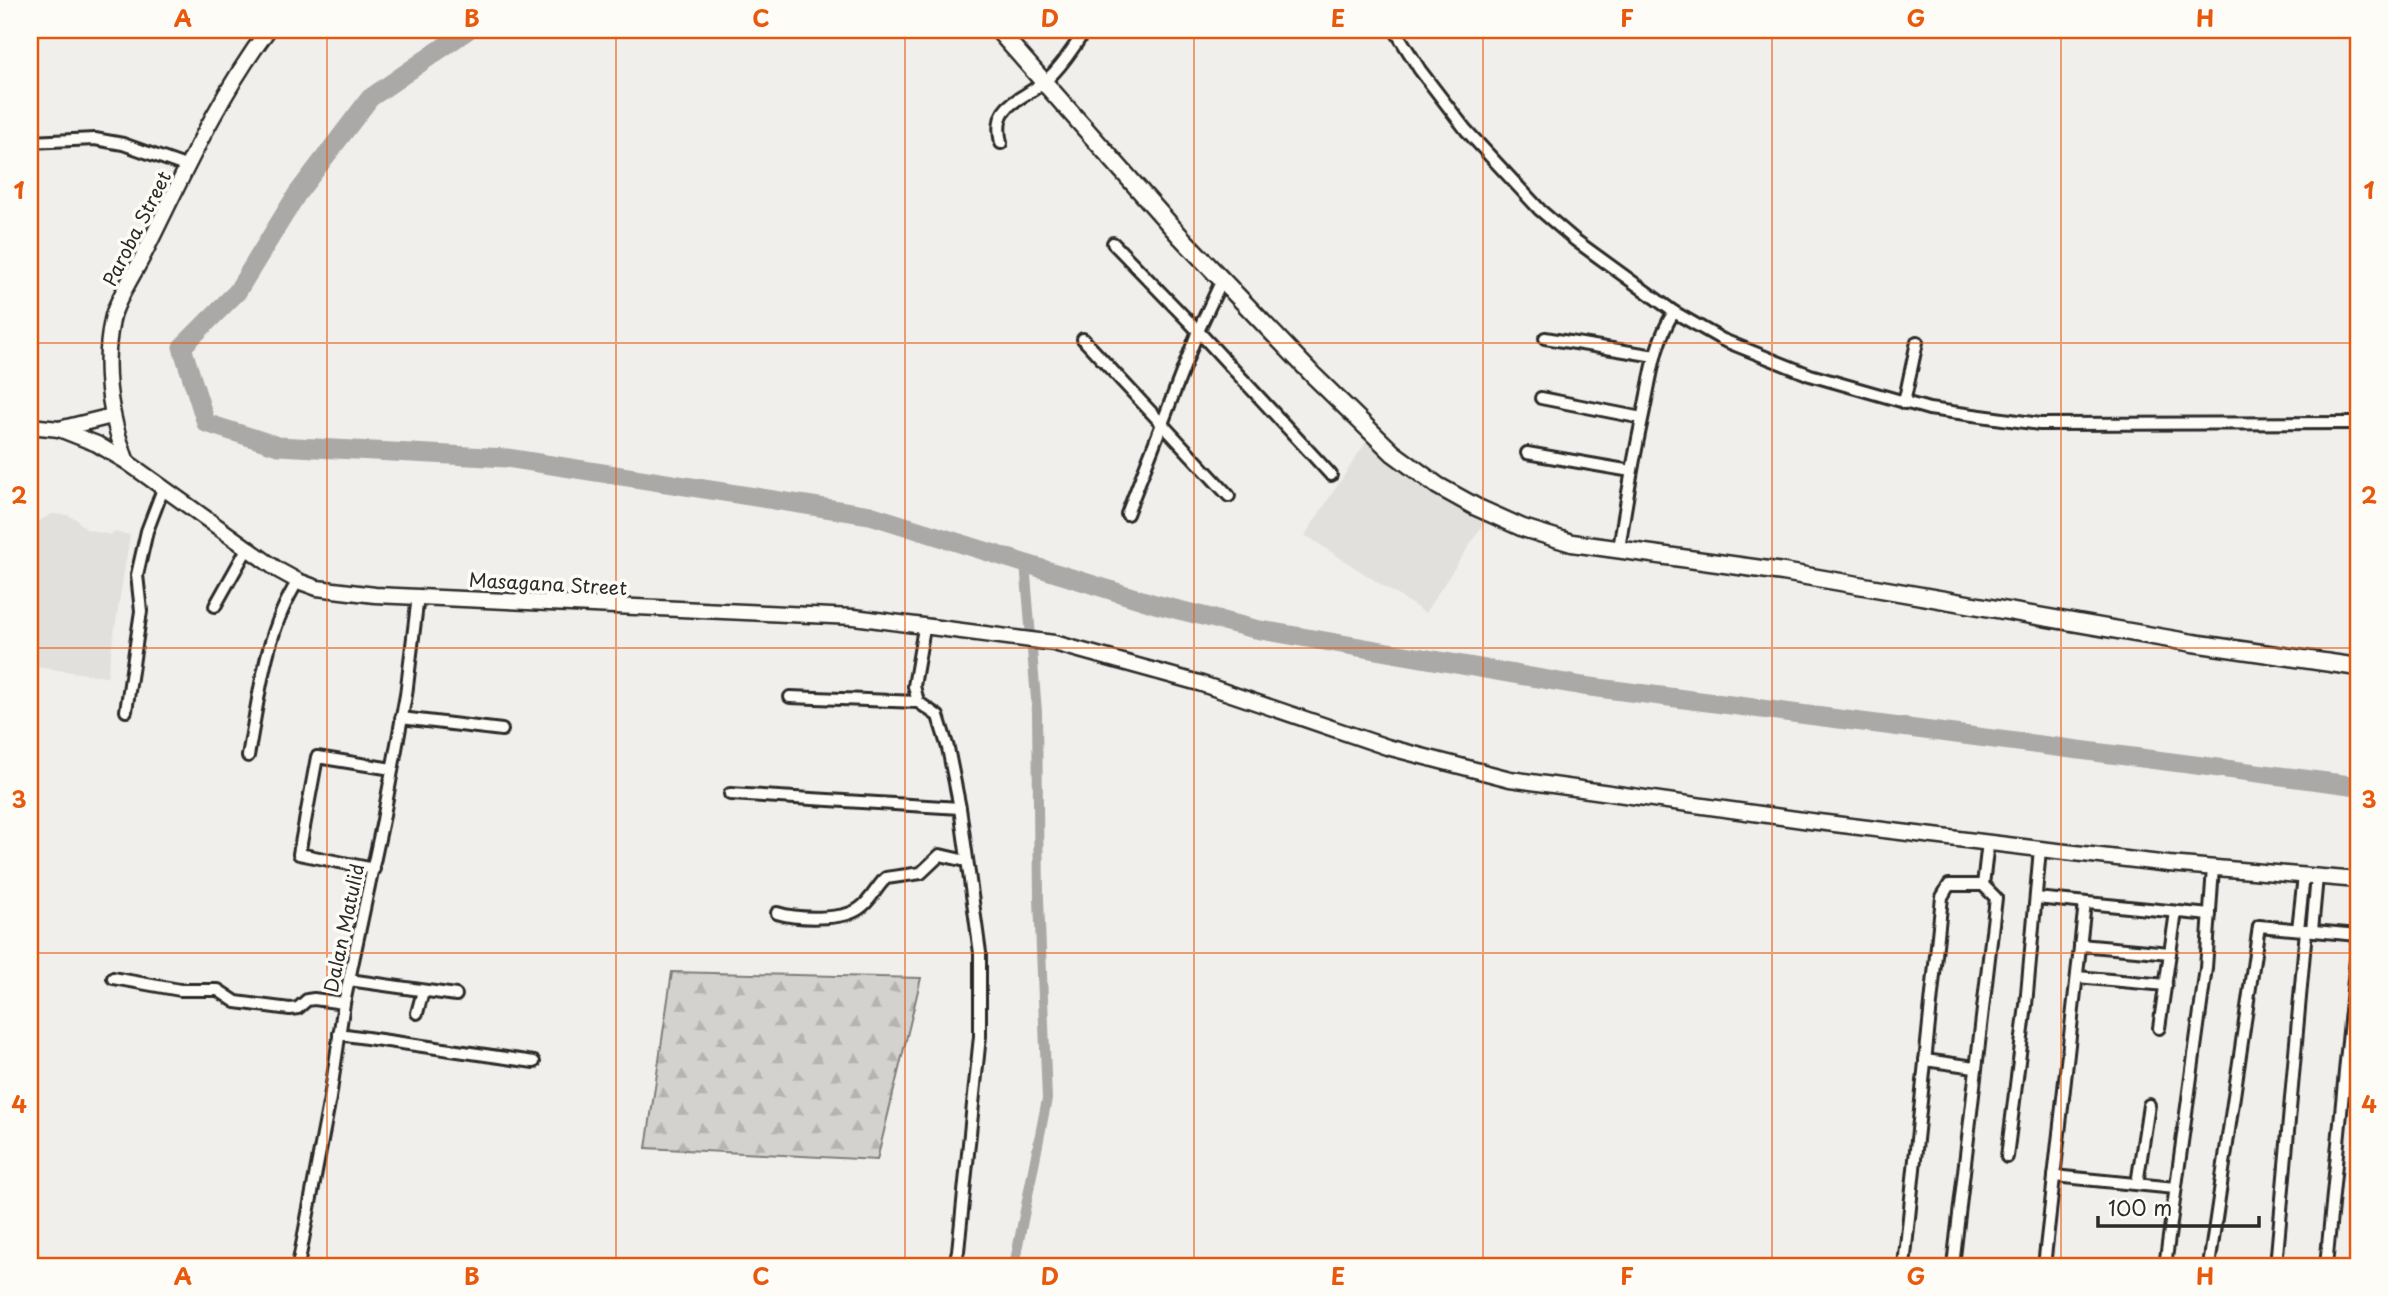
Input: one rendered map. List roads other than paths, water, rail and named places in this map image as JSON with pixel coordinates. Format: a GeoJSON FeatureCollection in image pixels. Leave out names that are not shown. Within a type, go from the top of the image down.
{"type":"FeatureCollection","features":[{"type":"Feature","properties":{"kind":"main road"},"geometry":{"type":"LineString","coordinates":[[998,30],[1180,236],[1314,376],[1393,453],[1438,486],[1475,507],[1523,528],[1572,543],[1783,572],[2193,643],[2358,667]]}},
{"type":"Feature","properties":{"kind":"street","name":"Paroba Street"},"geometry":{"type":"LineString","coordinates":[[127,462],[112,416],[107,364],[112,318],[243,65],[268,30]]}},
{"type":"Feature","properties":{"kind":"street"},"geometry":{"type":"LineString","coordinates":[[1000,143],[997,124],[1002,112],[1045,82],[1085,30]]}},
{"type":"Feature","properties":{"kind":"street"},"geometry":{"type":"LineString","coordinates":[[1395,30],[1444,103],[1540,210],[1575,240],[1674,312],[1723,340],[1810,375],[1904,403],[2040,424],[2358,423]]}},
{"type":"Feature","properties":{"kind":"street"},"geometry":{"type":"LineString","coordinates":[[30,142],[95,139],[123,144],[188,167]]}},
{"type":"Feature","properties":{"kind":"street"},"geometry":{"type":"LineString","coordinates":[[1113,243],[1331,475]]}},
{"type":"Feature","properties":{"kind":"street"},"geometry":{"type":"LineString","coordinates":[[1127,514],[1198,331],[1222,280]]}},
{"type":"Feature","properties":{"kind":"street"},"geometry":{"type":"LineString","coordinates":[[1619,549],[1631,471],[1655,356],[1662,334],[1674,312]]}},
{"type":"Feature","properties":{"kind":"street"},"geometry":{"type":"LineString","coordinates":[[1545,338],[1655,356]]}},
{"type":"Feature","properties":{"kind":"street"},"geometry":{"type":"LineString","coordinates":[[1083,339],[1229,496]]}},
{"type":"Feature","properties":{"kind":"street"},"geometry":{"type":"LineString","coordinates":[[1904,403],[1917,342]]}},
{"type":"Feature","properties":{"kind":"street"},"geometry":{"type":"LineString","coordinates":[[1541,398],[1642,418]]}},
{"type":"Feature","properties":{"kind":"street"},"geometry":{"type":"LineString","coordinates":[[30,426],[60,429],[112,416]]}},
{"type":"Feature","properties":{"kind":"street","name":"Masagana Street"},"geometry":{"type":"LineString","coordinates":[[60,429],[97,444],[127,462],[247,549],[298,581],[329,590],[375,595],[854,617],[1054,643],[1199,683],[1387,747],[1510,779],[1810,821],[2040,849],[2213,868],[2358,880]]}},
{"type":"Feature","properties":{"kind":"street"},"geometry":{"type":"LineString","coordinates":[[1527,453],[1631,471]]}},
{"type":"Feature","properties":{"kind":"street"},"geometry":{"type":"LineString","coordinates":[[126,711],[141,611],[138,575],[147,531],[163,489]]}},
{"type":"Feature","properties":{"kind":"street"},"geometry":{"type":"LineString","coordinates":[[215,606],[247,549]]}},
{"type":"Feature","properties":{"kind":"street"},"geometry":{"type":"LineString","coordinates":[[248,756],[273,634],[298,581]]}},
{"type":"Feature","properties":{"kind":"street","name":"Dalan Matulid"},"geometry":{"type":"LineString","coordinates":[[298,1266],[330,1098],[344,1003],[392,769],[418,596]]}},
{"type":"Feature","properties":{"kind":"street"},"geometry":{"type":"LineString","coordinates":[[918,702],[914,686],[924,628]]}},
{"type":"Feature","properties":{"kind":"street"},"geometry":{"type":"LineString","coordinates":[[790,697],[918,702],[938,716],[948,748],[960,808],[980,953],[980,1036],[960,1239],[954,1266]]}},
{"type":"Feature","properties":{"kind":"street"},"geometry":{"type":"LineString","coordinates":[[401,718],[502,730]]}},
{"type":"Feature","properties":{"kind":"street"},"geometry":{"type":"LineString","coordinates":[[373,869],[299,854],[317,757],[392,769]]}},
{"type":"Feature","properties":{"kind":"street"},"geometry":{"type":"LineString","coordinates":[[730,794],[960,808]]}},
{"type":"Feature","properties":{"kind":"street"},"geometry":{"type":"LineString","coordinates":[[1983,885],[1988,842]]}},
{"type":"Feature","properties":{"kind":"street"},"geometry":{"type":"LineString","coordinates":[[2007,1157],[2026,1005],[2040,849]]}},
{"type":"Feature","properties":{"kind":"street"},"geometry":{"type":"LineString","coordinates":[[777,913],[805,918],[851,913],[862,908],[886,878],[922,873],[940,855],[966,861]]}},
{"type":"Feature","properties":{"kind":"street"},"geometry":{"type":"LineString","coordinates":[[2165,1266],[2206,968],[2213,868]]}},
{"type":"Feature","properties":{"kind":"street"},"geometry":{"type":"LineString","coordinates":[[2276,1266],[2310,877]]}},
{"type":"Feature","properties":{"kind":"street"},"geometry":{"type":"LineString","coordinates":[[1904,1266],[1943,891],[1949,885],[1983,885],[1996,898],[1954,1266]]}},
{"type":"Feature","properties":{"kind":"street"},"geometry":{"type":"LineString","coordinates":[[2036,898],[2210,915]]}},
{"type":"Feature","properties":{"kind":"street"},"geometry":{"type":"LineString","coordinates":[[2044,1266],[2085,903]]}},
{"type":"Feature","properties":{"kind":"street"},"geometry":{"type":"LineString","coordinates":[[2160,1028],[2176,912]]}},
{"type":"Feature","properties":{"kind":"street"},"geometry":{"type":"LineString","coordinates":[[2209,1266],[2259,926],[2358,937],[2326,1266]]}},
{"type":"Feature","properties":{"kind":"street"},"geometry":{"type":"LineString","coordinates":[[2080,945],[2170,954]]}},
{"type":"Feature","properties":{"kind":"street"},"geometry":{"type":"LineString","coordinates":[[2077,977],[2165,985]]}},
{"type":"Feature","properties":{"kind":"street"},"geometry":{"type":"LineString","coordinates":[[113,978],[180,990],[218,990],[236,1002],[290,1009],[298,1009],[307,1000],[314,999],[344,1003]]}},
{"type":"Feature","properties":{"kind":"street"},"geometry":{"type":"LineString","coordinates":[[349,980],[456,995]]}},
{"type":"Feature","properties":{"kind":"street"},"geometry":{"type":"LineString","coordinates":[[417,1013],[423,991]]}},
{"type":"Feature","properties":{"kind":"street"},"geometry":{"type":"LineString","coordinates":[[339,1034],[534,1062]]}},
{"type":"Feature","properties":{"kind":"street"},"geometry":{"type":"LineString","coordinates":[[1925,1060],[1975,1067]]}},
{"type":"Feature","properties":{"kind":"street"},"geometry":{"type":"LineString","coordinates":[[2137,1184],[2149,1105]]}},
{"type":"Feature","properties":{"kind":"street"},"geometry":{"type":"LineString","coordinates":[[2054,1176],[2175,1188]]}},
{"type":"Feature","properties":{"kind":"waterway"},"geometry":{"type":"LineString","coordinates":[[468,30],[370,98],[297,194],[237,292],[182,347],[206,423],[278,446],[507,458],[870,515],[1155,604],[1255,629],[1583,686],[2358,786]]}},
{"type":"Feature","properties":{"kind":"waterway"},"geometry":{"type":"LineString","coordinates":[[1014,1266],[1047,1099],[1039,899],[1037,712],[1025,563]]}}]}
